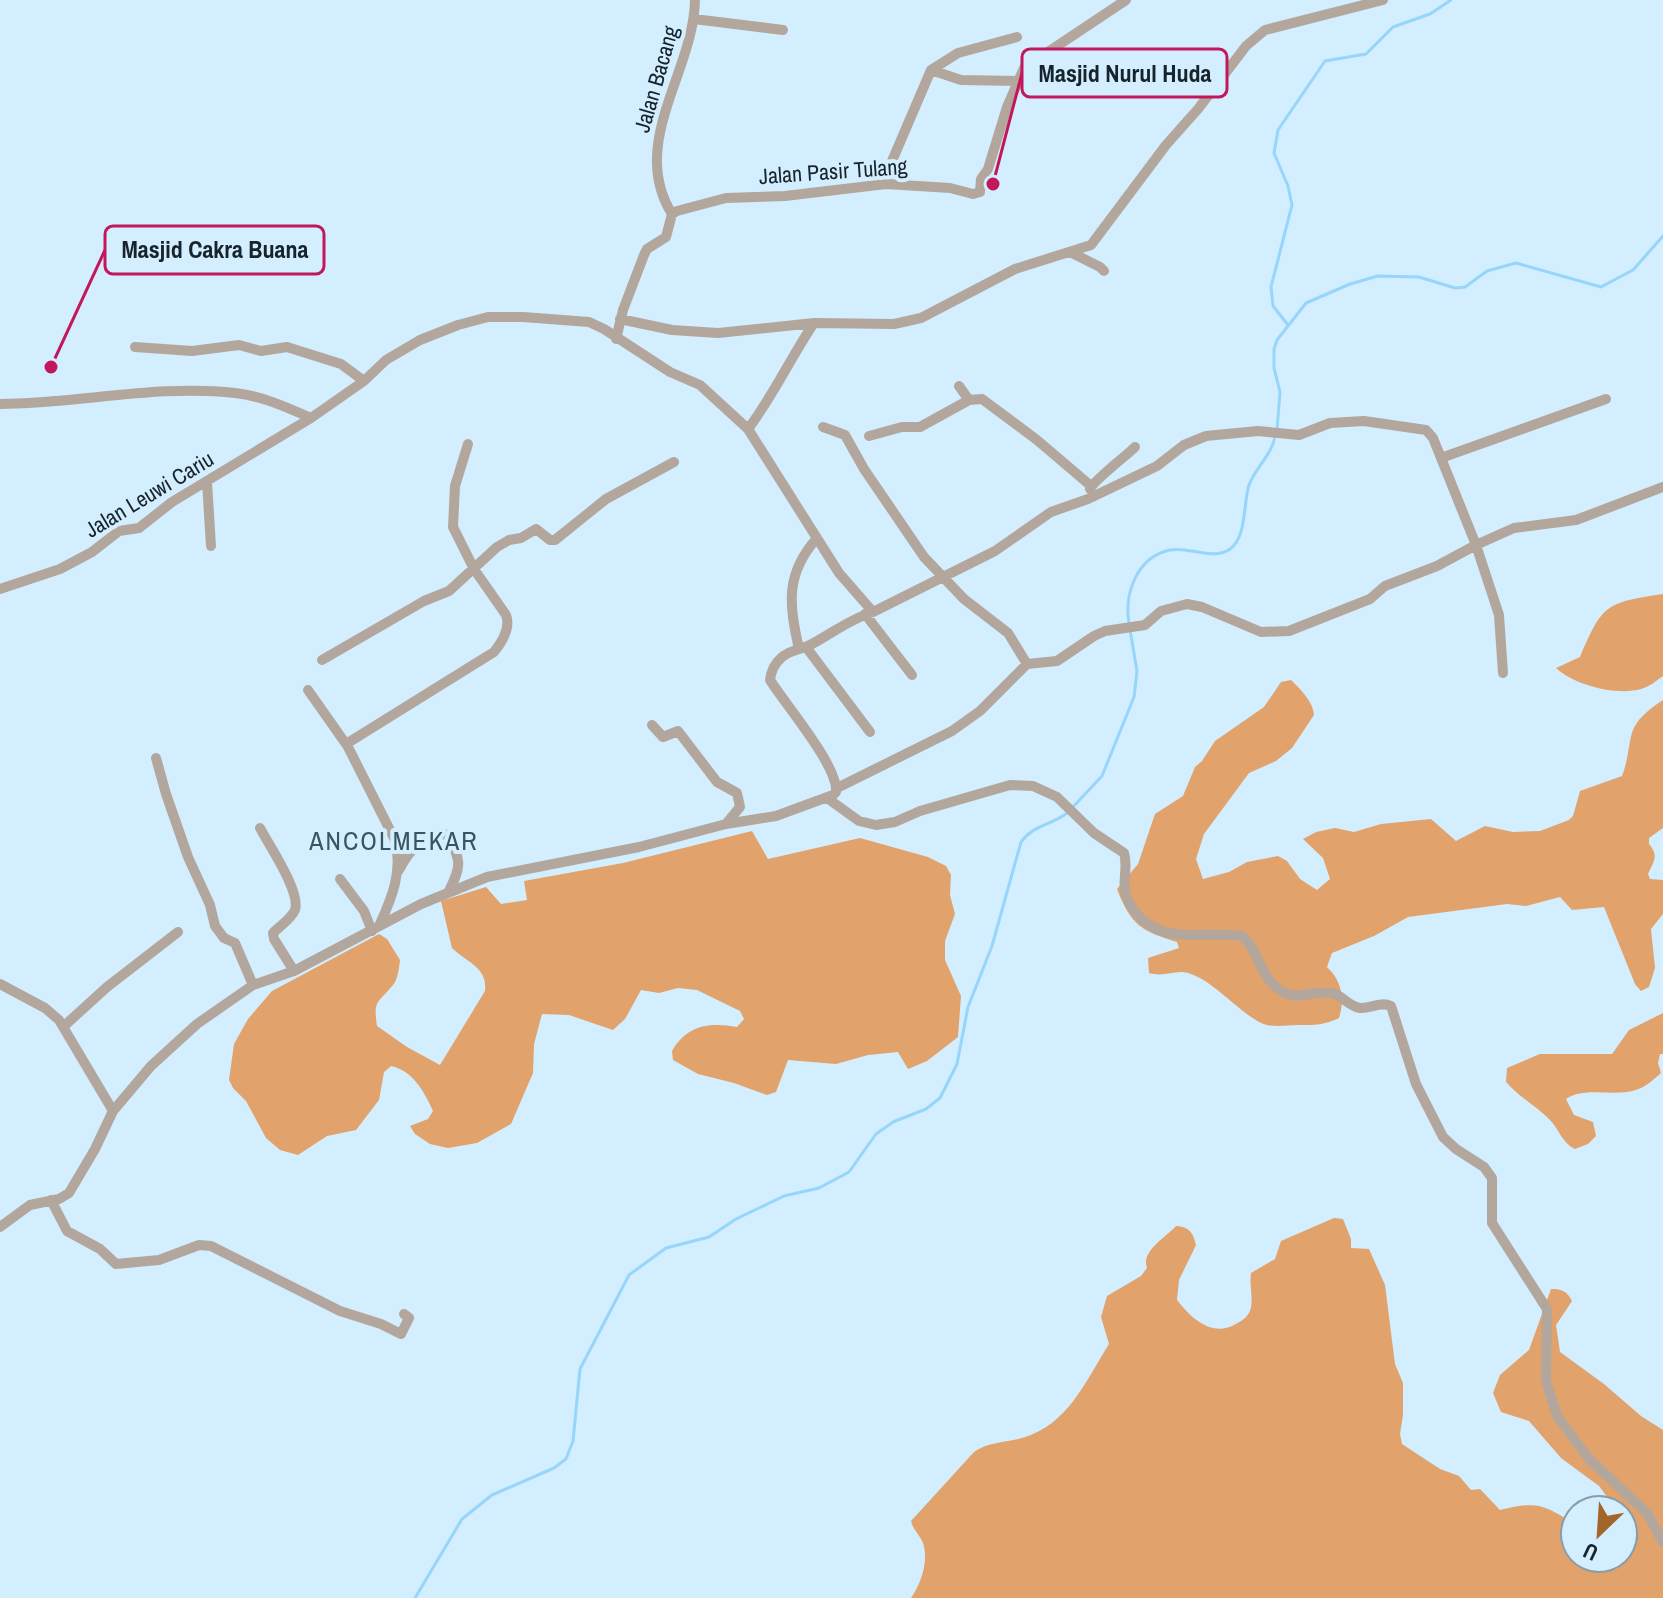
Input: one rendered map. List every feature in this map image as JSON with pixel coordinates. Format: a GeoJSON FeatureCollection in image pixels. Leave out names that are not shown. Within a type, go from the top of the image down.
{"type":"FeatureCollection","features":[{"type":"Feature","properties":{"kind":"street","name":"Jalan Bacang"},"geometry":{"type":"LineString","coordinates":[[672,214],[659,183],[658,143],[665,108],[694,19],[695,0]]}},
{"type":"Feature","properties":{"kind":"street","name":"Jalan Pasir Tulang"},"geometry":{"type":"LineString","coordinates":[[672,214],[726,198],[785,196],[886,184],[950,188],[973,194],[980,192],[981,179],[988,169],[997,136],[1024,68],[1126,0]]}},
{"type":"Feature","properties":{"kind":"street"},"geometry":{"type":"LineString","coordinates":[[620,319],[672,330],[718,333],[814,323],[908,322],[943,309],[1015,269],[1097,241],[1166,145],[1246,46],[1265,30],[1383,0]]}},
{"type":"Feature","properties":{"kind":"street"},"geometry":{"type":"LineString","coordinates":[[694,19],[783,30]]}},
{"type":"Feature","properties":{"kind":"street"},"geometry":{"type":"LineString","coordinates":[[886,184],[892,161],[931,70],[958,53],[1017,37]]}},
{"type":"Feature","properties":{"kind":"street"},"geometry":{"type":"LineString","coordinates":[[931,70],[961,80],[1018,81]]}},
{"type":"Feature","properties":{"kind":"street"},"geometry":{"type":"LineString","coordinates":[[616,339],[620,319],[644,255],[647,249],[666,237],[672,214]]}},
{"type":"Feature","properties":{"kind":"street"},"geometry":{"type":"LineString","coordinates":[[1070,252],[1104,271]]}},
{"type":"Feature","properties":{"kind":"street","name":"Jalan Leuwi Cariu"},"geometry":{"type":"LineString","coordinates":[[0,589],[77,562],[119,531],[139,528],[172,502],[311,418],[364,381],[386,360],[420,340],[488,317],[589,322],[670,372],[700,385],[748,429],[839,573],[912,675]]}},
{"type":"Feature","properties":{"kind":"street"},"geometry":{"type":"LineString","coordinates":[[748,429],[814,323]]}},
{"type":"Feature","properties":{"kind":"street"},"geometry":{"type":"LineString","coordinates":[[135,347],[192,351],[239,345],[261,351],[287,347],[341,364],[364,381]]}},
{"type":"Feature","properties":{"kind":"street"},"geometry":{"type":"LineString","coordinates":[[959,386],[969,400]]}},
{"type":"Feature","properties":{"kind":"street"},"geometry":{"type":"LineString","coordinates":[[0,404],[211,392],[263,399],[311,418]]}},
{"type":"Feature","properties":{"kind":"street"},"geometry":{"type":"LineString","coordinates":[[869,436],[902,427],[920,427],[969,400],[982,399],[1091,486]]}},
{"type":"Feature","properties":{"kind":"street"},"geometry":{"type":"LineString","coordinates":[[1441,458],[1606,399]]}},
{"type":"Feature","properties":{"kind":"street"},"geometry":{"type":"LineString","coordinates":[[837,788],[817,748],[770,680],[776,662],[786,654],[995,551],[1051,512],[1088,499],[1157,466],[1184,445],[1206,436],[1271,431],[1299,435],[1344,421],[1379,421],[1426,430],[1433,438],[1476,545],[1499,615],[1503,673]]}},
{"type":"Feature","properties":{"kind":"street"},"geometry":{"type":"LineString","coordinates":[[823,427],[845,435],[888,506],[924,557],[964,599],[1008,633],[1027,664]]}},
{"type":"Feature","properties":{"kind":"street"},"geometry":{"type":"LineString","coordinates":[[346,744],[478,663],[499,645],[509,623],[474,569],[453,527],[455,486],[468,444]]}},
{"type":"Feature","properties":{"kind":"street"},"geometry":{"type":"LineString","coordinates":[[1088,499],[1091,486],[1135,447]]}},
{"type":"Feature","properties":{"kind":"street"},"geometry":{"type":"LineString","coordinates":[[322,660],[424,601],[449,591],[497,547],[509,540],[521,538],[533,529],[555,540],[606,499],[674,462]]}},
{"type":"Feature","properties":{"kind":"street"},"geometry":{"type":"LineString","coordinates":[[207,482],[211,546]]}},
{"type":"Feature","properties":{"kind":"street"},"geometry":{"type":"LineString","coordinates":[[0,1227],[30,1205],[69,1193],[113,1111],[151,1066],[197,1024],[253,985],[294,971],[449,891],[487,877],[639,847],[726,824],[776,816],[827,798],[837,788],[952,731],[980,711],[1027,664],[1057,661],[1094,636],[1145,625],[1161,611],[1187,604],[1202,607],[1261,632],[1289,631],[1370,599],[1385,586],[1437,566],[1514,528],[1576,520],[1663,487]]}},
{"type":"Feature","properties":{"kind":"street"},"geometry":{"type":"LineString","coordinates":[[817,538],[801,556],[793,578],[792,606],[803,648],[870,732]]}},
{"type":"Feature","properties":{"kind":"street"},"geometry":{"type":"LineString","coordinates":[[308,690],[346,744],[395,840],[399,855],[398,872]]}},
{"type":"Feature","properties":{"kind":"street"},"geometry":{"type":"LineString","coordinates":[[652,725],[665,738],[676,731],[680,733],[717,782],[737,793],[740,807],[726,824]]}},
{"type":"Feature","properties":{"kind":"street"},"geometry":{"type":"LineString","coordinates":[[156,758],[188,857],[210,905],[215,926],[224,938],[235,943],[253,985]]}},
{"type":"Feature","properties":{"kind":"street"},"geometry":{"type":"LineString","coordinates":[[827,798],[859,821],[876,825],[895,822],[920,811],[1010,785],[1033,786],[1057,797],[1094,833],[1124,853],[1125,890],[1130,904],[1142,920],[1157,931],[1174,935],[1242,936],[1248,941],[1270,982],[1287,995],[1303,997],[1328,992],[1361,1008],[1388,1004],[1416,1084],[1447,1141],[1486,1168],[1493,1182],[1492,1223],[1547,1309],[1546,1381],[1557,1416],[1589,1459],[1647,1513],[1663,1542]]}},
{"type":"Feature","properties":{"kind":"street"},"geometry":{"type":"LineString","coordinates":[[260,828],[278,859],[296,901],[293,913],[273,933],[294,971]]}},
{"type":"Feature","properties":{"kind":"street"},"geometry":{"type":"LineString","coordinates":[[375,929],[404,860],[417,844],[432,836],[448,835],[460,862],[449,891]]}},
{"type":"Feature","properties":{"kind":"street"},"geometry":{"type":"LineString","coordinates":[[340,879],[375,929]]}},
{"type":"Feature","properties":{"kind":"street"},"geometry":{"type":"LineString","coordinates":[[63,1027],[107,987],[178,932]]}},
{"type":"Feature","properties":{"kind":"street"},"geometry":{"type":"LineString","coordinates":[[0,984],[45,1008],[63,1027],[113,1111]]}},
{"type":"Feature","properties":{"kind":"street"},"geometry":{"type":"LineString","coordinates":[[51,1200],[67,1231],[100,1249],[116,1264],[159,1260],[205,1245],[340,1311],[401,1334],[409,1318],[404,1314]]}},
{"type":"Feature","properties":{"kind":"shaded area"},"geometry":{"type":"Polygon","coordinates":[[[1663,594],[1663,676],[1655,682],[1631,691],[1608,690],[1584,684],[1556,668],[1580,657],[1601,616],[1609,609],[1629,600],[1663,594]]]}},
{"type":"Feature","properties":{"kind":"shaded area"},"geometry":{"type":"Polygon","coordinates":[[[1291,680],[1309,700],[1314,715],[1292,748],[1276,761],[1249,773],[1204,834],[1196,859],[1203,879],[1229,872],[1247,862],[1278,856],[1287,861],[1300,879],[1317,890],[1330,879],[1323,858],[1303,839],[1335,828],[1354,832],[1381,824],[1431,819],[1456,841],[1485,826],[1513,832],[1540,831],[1569,820],[1580,791],[1622,776],[1635,726],[1640,718],[1663,700],[1663,828],[1649,838],[1655,855],[1648,874],[1650,879],[1663,880],[1663,914],[1651,929],[1655,968],[1649,987],[1641,991],[1635,984],[1604,907],[1572,910],[1560,897],[1526,906],[1507,904],[1408,917],[1374,936],[1332,953],[1327,967],[1341,991],[1339,1018],[1314,1025],[1267,1025],[1191,974],[1149,973],[1148,958],[1179,948],[1177,942],[1139,925],[1127,911],[1117,889],[1138,864],[1155,814],[1183,796],[1195,767],[1215,741],[1264,707],[1281,682],[1291,680]]]}},
{"type":"Feature","properties":{"kind":"shaded area"},"geometry":{"type":"Polygon","coordinates":[[[752,831],[768,859],[860,838],[928,857],[946,866],[951,875],[950,895],[955,914],[945,941],[945,960],[961,996],[958,1037],[927,1061],[908,1069],[898,1052],[868,1055],[836,1064],[788,1060],[776,1092],[767,1095],[698,1074],[673,1060],[672,1051],[685,1036],[700,1027],[737,1027],[744,1019],[740,1011],[697,990],[678,988],[659,993],[641,990],[625,1019],[613,1030],[569,1015],[542,1014],[534,1044],[533,1073],[511,1124],[477,1143],[448,1148],[430,1144],[415,1134],[410,1126],[428,1119],[433,1111],[412,1077],[391,1066],[384,1072],[379,1100],[356,1130],[327,1136],[298,1155],[280,1150],[266,1138],[246,1101],[229,1080],[234,1044],[248,1019],[272,991],[379,934],[387,939],[400,960],[395,983],[376,1006],[377,1026],[440,1065],[485,991],[480,971],[452,948],[441,901],[486,887],[501,904],[527,900],[524,881],[623,863],[752,831]]]}},
{"type":"Feature","properties":{"kind":"shaded area"},"geometry":{"type":"Polygon","coordinates":[[[1663,1013],[1663,1054],[1660,1054],[1658,1063],[1661,1073],[1632,1091],[1583,1093],[1566,1099],[1574,1115],[1593,1122],[1596,1136],[1588,1144],[1575,1149],[1571,1146],[1540,1110],[1506,1082],[1507,1068],[1540,1054],[1612,1054],[1629,1030],[1663,1013]]]}},
{"type":"Feature","properties":{"kind":"shaded area"},"geometry":{"type":"Polygon","coordinates":[[[1334,1218],[1343,1219],[1351,1248],[1369,1249],[1385,1285],[1395,1364],[1403,1383],[1402,1444],[1440,1469],[1459,1476],[1471,1490],[1480,1489],[1500,1510],[1531,1505],[1559,1514],[1559,1574],[1639,1574],[1639,1494],[1605,1494],[1561,1458],[1529,1421],[1501,1412],[1493,1393],[1500,1375],[1529,1350],[1551,1289],[1568,1295],[1572,1301],[1556,1325],[1560,1352],[1663,1430],[1663,1598],[911,1598],[921,1579],[925,1550],[911,1521],[974,1452],[985,1446],[1038,1432],[1063,1413],[1109,1344],[1101,1317],[1107,1296],[1141,1276],[1147,1268],[1147,1256],[1155,1246],[1176,1226],[1190,1231],[1196,1245],[1179,1280],[1177,1300],[1195,1319],[1219,1329],[1236,1324],[1247,1316],[1252,1302],[1251,1273],[1275,1259],[1281,1241],[1334,1218]]]}},
{"type":"Feature","properties":{"kind":"waterway"},"geometry":{"type":"LineString","coordinates":[[1288,325],[1273,306],[1271,287],[1292,205],[1288,186],[1274,153],[1278,130],[1325,61],[1366,54],[1393,27],[1430,14],[1451,0]]}},
{"type":"Feature","properties":{"kind":"waterway"},"geometry":{"type":"LineString","coordinates":[[1277,430],[1280,392],[1274,368],[1274,349],[1277,340],[1306,303],[1378,276],[1419,277],[1455,288],[1465,287],[1487,271],[1516,263],[1601,287],[1633,270],[1663,236]]}},
{"type":"Feature","properties":{"kind":"waterway"},"geometry":{"type":"LineString","coordinates":[[1129,623],[1131,589],[1141,568],[1149,560],[1177,549],[1216,554],[1235,544],[1242,528],[1249,485],[1275,437]]}},
{"type":"Feature","properties":{"kind":"waterway"},"geometry":{"type":"LineString","coordinates":[[1072,808],[1102,776],[1134,697],[1137,671],[1130,630]]}},
{"type":"Feature","properties":{"kind":"waterway"},"geometry":{"type":"LineString","coordinates":[[415,1598],[462,1519],[492,1495],[554,1468],[566,1459],[573,1441],[580,1369],[629,1275],[666,1248],[709,1237],[736,1219],[784,1196],[819,1188],[849,1172],[876,1134],[893,1122],[926,1109],[940,1098],[957,1064],[968,1007],[992,946],[1021,842],[1031,832],[1067,813]]}},
{"type":"Feature","properties":{"kind":"place","name":"Masjid Nurul Huda"},"geometry":{"type":"Point","coordinates":[993,184]}},
{"type":"Feature","properties":{"kind":"place","name":"Masjid Cakra Buana"},"geometry":{"type":"Point","coordinates":[51,367]}},
{"type":"Feature","properties":{"kind":"district","name":"ANCOLMEKAR"},"geometry":{"type":"Point","coordinates":[394,840]}}]}
